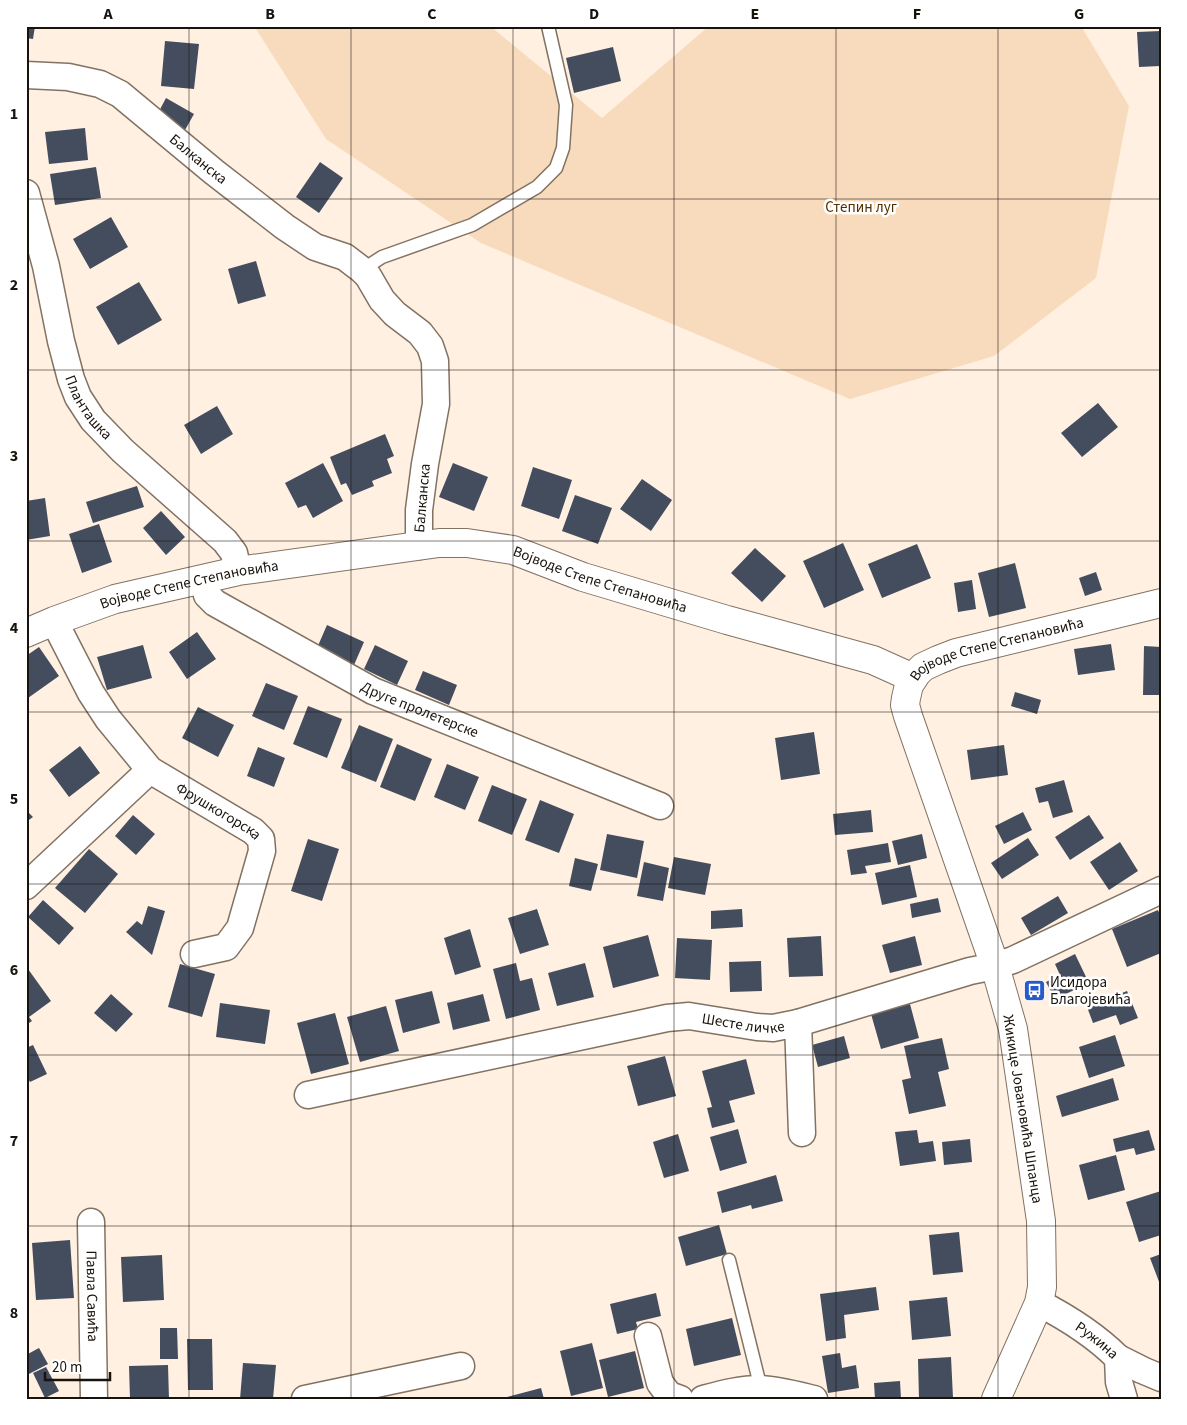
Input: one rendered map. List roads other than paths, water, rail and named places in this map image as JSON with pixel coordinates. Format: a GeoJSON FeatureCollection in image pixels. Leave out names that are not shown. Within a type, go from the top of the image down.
{"type":"FeatureCollection","features":[{"type":"Feature","properties":{"kind":"street","name":"Балканска"},"geometry":{"type":"LineString","coordinates":[[26,75],[68,77],[100,84],[120,94],[214,172],[285,227],[316,247],[345,257],[362,270],[368,276],[382,300],[395,314],[420,333],[430,346],[435,362],[436,404],[424,464],[419,510],[419,546]]}},
{"type":"Feature","properties":{"kind":"street","name":"Планташка"},"geometry":{"type":"LineString","coordinates":[[26,193],[46,266],[60,341],[78,397],[93,420],[123,451],[225,541],[234,553],[238,571]]}},
{"type":"Feature","properties":{"kind":"street","name":"Војводе Степе Степановића"},"geometry":{"type":"LineString","coordinates":[[26,632],[115,599],[238,571],[439,543],[467,543],[512,550],[583,577],[727,620],[873,660],[913,678],[924,667],[956,653],[1161,603]]}},
{"type":"Feature","properties":{"kind":"street","name":"Друге пролетерске"},"geometry":{"type":"LineString","coordinates":[[203,579],[207,595],[215,603],[373,691],[660,806]]}},
{"type":"Feature","properties":{"kind":"street","name":"Фрушкогорска"},"geometry":{"type":"LineString","coordinates":[[54,621],[91,693],[108,719],[150,770],[253,831],[261,839],[262,851],[240,928],[226,947],[194,954]]}},
{"type":"Feature","properties":{"kind":"street","name":"Жикице Јовановића Шпанца"},"geometry":{"type":"LineString","coordinates":[[913,678],[909,685],[905,705],[996,966],[1013,1029],[1041,1221],[1042,1287],[1039,1303],[996,1399]]}},
{"type":"Feature","properties":{"kind":"street"},"geometry":{"type":"LineString","coordinates":[[26,886],[150,770]]}},
{"type":"Feature","properties":{"kind":"street","name":"Шесте личке"},"geometry":{"type":"LineString","coordinates":[[308,1095],[666,1018],[689,1016],[756,1027],[774,1028],[798,1023],[1025,956],[1161,890]]}},
{"type":"Feature","properties":{"kind":"street"},"geometry":{"type":"LineString","coordinates":[[798,1023],[802,1133]]}},
{"type":"Feature","properties":{"kind":"street","name":"Павла Савића"},"geometry":{"type":"LineString","coordinates":[[91,1222],[94,1399]]}},
{"type":"Feature","properties":{"kind":"street","name":"Ружина"},"geometry":{"type":"LineString","coordinates":[[1039,1303],[1064,1316],[1098,1338],[1118,1358],[1119,1382],[1124,1399]]}},
{"type":"Feature","properties":{"kind":"street"},"geometry":{"type":"LineString","coordinates":[[648,1336],[660,1383],[669,1394],[680,1399]]}},
{"type":"Feature","properties":{"kind":"street"},"geometry":{"type":"LineString","coordinates":[[1118,1358],[1161,1378]]}},
{"type":"Feature","properties":{"kind":"street"},"geometry":{"type":"LineString","coordinates":[[305,1399],[461,1366]]}},
{"type":"Feature","properties":{"kind":"street"},"geometry":{"type":"LineString","coordinates":[[702,1399],[731,1392],[761,1389],[814,1399]]}},
{"type":"Feature","properties":{"kind":"lane"},"geometry":{"type":"LineString","coordinates":[[362,270],[382,257],[472,225],[537,187],[556,168],[563,148],[566,105],[548,26]]}},
{"type":"Feature","properties":{"kind":"lane"},"geometry":{"type":"LineString","coordinates":[[729,1260],[761,1389]]}},
{"type":"Feature","properties":{"kind":"place","name":"Исидора Благојевића"},"geometry":{"type":"Point","coordinates":[1034,991]}},
{"type":"Feature","properties":{"kind":"park label","name":"Степин луг"},"geometry":{"type":"Point","coordinates":[861,207]}}]}
